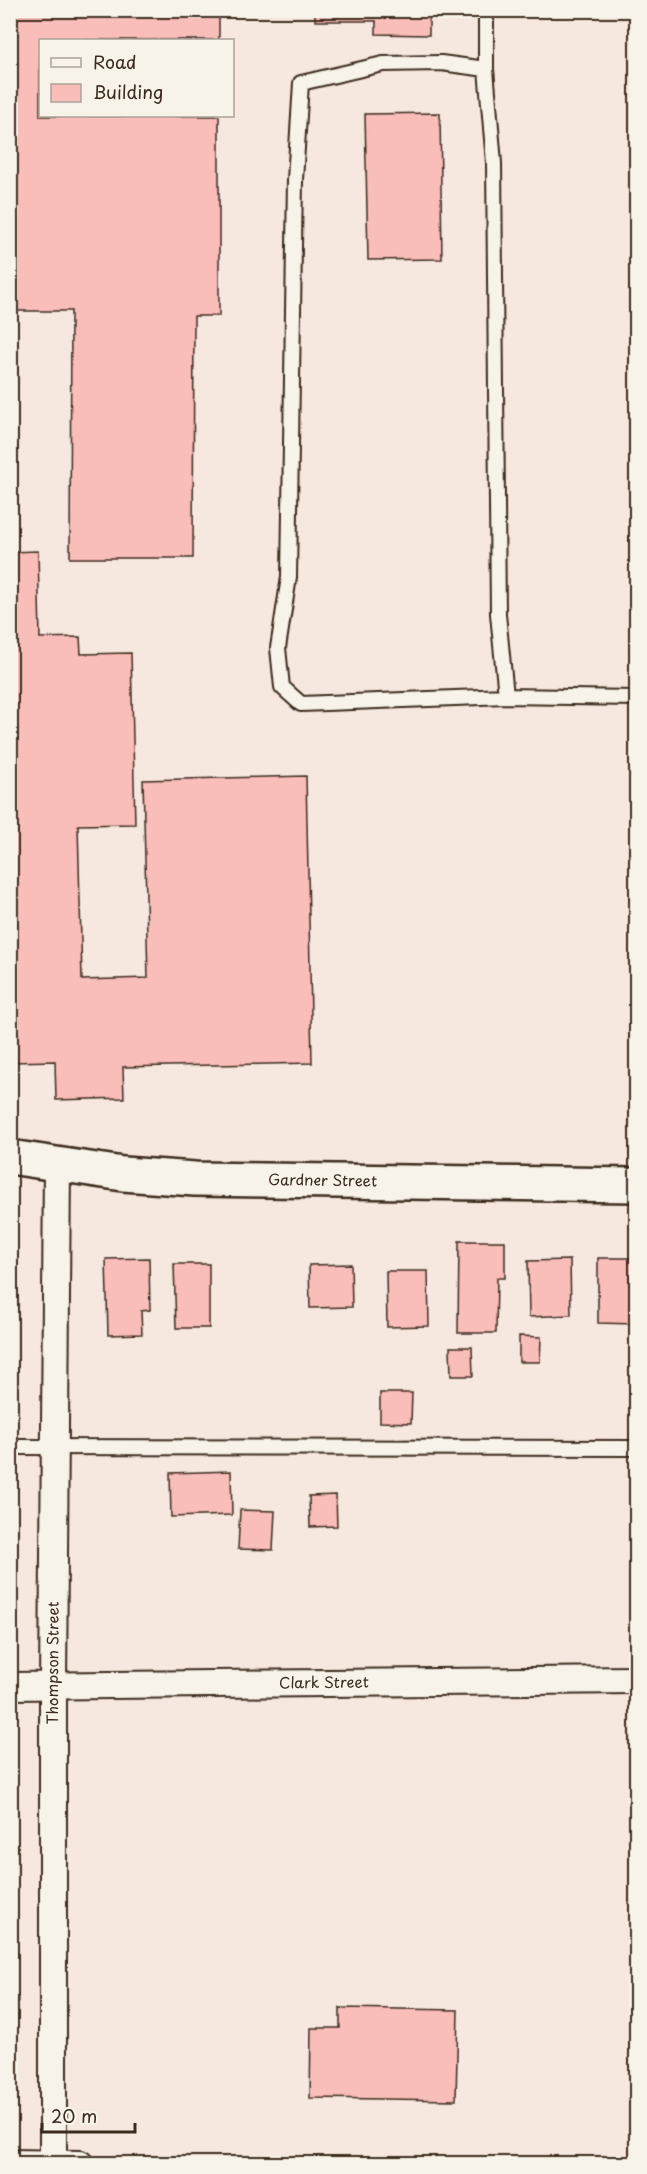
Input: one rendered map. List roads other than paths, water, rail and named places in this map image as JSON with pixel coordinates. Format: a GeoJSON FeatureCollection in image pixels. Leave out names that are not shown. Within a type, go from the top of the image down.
{"type":"FeatureCollection","features":[{"type":"Feature","properties":{"kind":"main road","name":"Gardner Street"},"geometry":{"type":"LineString","coordinates":[[10,1157],[123,1174],[195,1179],[636,1185]]}},
{"type":"Feature","properties":{"kind":"street","name":"Thompson Street"},"geometry":{"type":"LineString","coordinates":[[53,2163],[53,1687],[57,1165]]}},
{"type":"Feature","properties":{"kind":"street","name":"Clark Street"},"geometry":{"type":"LineString","coordinates":[[10,1686],[636,1680]]}},
{"type":"Feature","properties":{"kind":"street"},"geometry":{"type":"LineString","coordinates":[[10,2163],[80,2163]]}},
{"type":"Feature","properties":{"kind":"lane"},"geometry":{"type":"LineString","coordinates":[[486,10],[486,69],[494,163],[498,614],[506,696]]}},
{"type":"Feature","properties":{"kind":"lane"},"geometry":{"type":"LineString","coordinates":[[486,69],[441,63],[383,64],[301,83],[296,180],[289,577],[278,648],[282,687],[301,704],[506,696],[636,698]]}},
{"type":"Feature","properties":{"kind":"lane"},"geometry":{"type":"LineString","coordinates":[[10,1447],[636,1448]]}}]}
